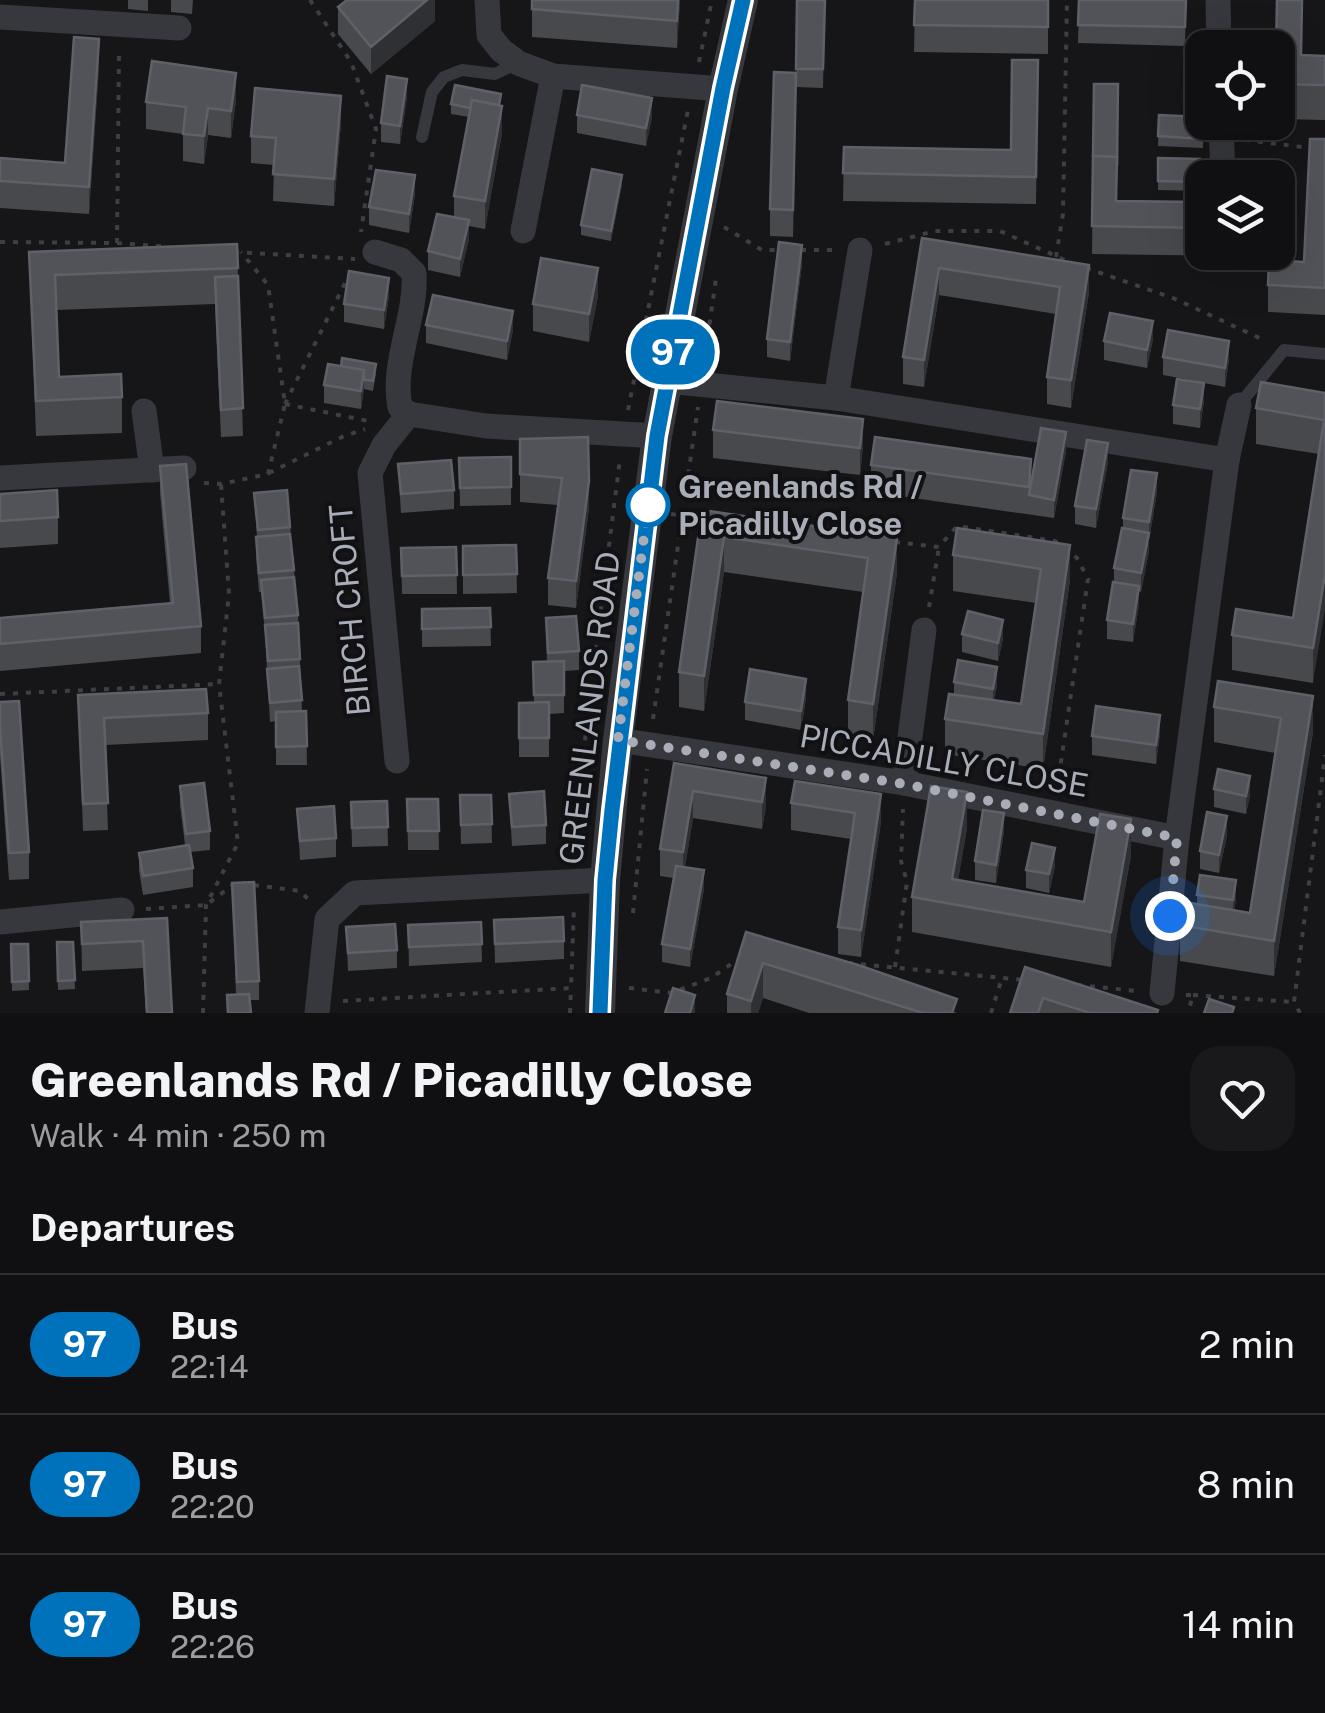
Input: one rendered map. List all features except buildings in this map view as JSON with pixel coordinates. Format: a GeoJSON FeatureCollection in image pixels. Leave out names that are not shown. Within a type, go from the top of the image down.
{"type":"FeatureCollection","features":[{"type":"Feature","properties":{"kind":"street"},"geometry":{"type":"LineString","coordinates":[[487,0],[489,35],[518,63],[553,76],[708,87]]}},
{"type":"Feature","properties":{"kind":"street","name":"GREENLANDS ROAD"},"geometry":{"type":"LineString","coordinates":[[600,1013],[590,880],[618,740],[708,87],[743,0]]}},
{"type":"Feature","properties":{"kind":"street"},"geometry":{"type":"LineString","coordinates":[[1218,0],[1219,30]]}},
{"type":"Feature","properties":{"kind":"street"},"geometry":{"type":"LineString","coordinates":[[0,17],[178,28]]}},
{"type":"Feature","properties":{"kind":"street"},"geometry":{"type":"LineString","coordinates":[[524,231],[553,76]]}},
{"type":"Feature","properties":{"kind":"street"},"geometry":{"type":"LineString","coordinates":[[364,250],[401,260],[414,273],[416,291],[397,394],[400,407],[409,414],[486,426],[657,436]]}},
{"type":"Feature","properties":{"kind":"street"},"geometry":{"type":"LineString","coordinates":[[836,398],[860,250]]}},
{"type":"Feature","properties":{"kind":"street"},"geometry":{"type":"LineString","coordinates":[[667,381],[836,398],[1227,460]]}},
{"type":"Feature","properties":{"kind":"street"},"geometry":{"type":"LineString","coordinates":[[1162,993],[1177,838],[1227,460],[1239,405]]}},
{"type":"Feature","properties":{"kind":"street"},"geometry":{"type":"LineString","coordinates":[[144,411],[152,470]]}},
{"type":"Feature","properties":{"kind":"street","name":"BIRCH CROFT"},"geometry":{"type":"LineString","coordinates":[[397,761],[370,473],[384,445],[409,414]]}},
{"type":"Feature","properties":{"kind":"street"},"geometry":{"type":"LineString","coordinates":[[0,478],[184,468]]}},
{"type":"Feature","properties":{"kind":"street"},"geometry":{"type":"LineString","coordinates":[[904,784],[924,630]]}},
{"type":"Feature","properties":{"kind":"street","name":"PICCADILLY CLOSE"},"geometry":{"type":"LineString","coordinates":[[618,740],[904,784],[1177,838]]}},
{"type":"Feature","properties":{"kind":"street"},"geometry":{"type":"LineString","coordinates":[[318,1008],[327,919],[355,893],[590,880]]}},
{"type":"Feature","properties":{"kind":"street"},"geometry":{"type":"LineString","coordinates":[[0,922],[122,910]]}},
{"type":"Feature","properties":{"kind":"lane"},"geometry":{"type":"LineString","coordinates":[[422,136],[432,92],[444,76],[462,70],[495,74],[518,63]]}},
{"type":"Feature","properties":{"kind":"lane"},"geometry":{"type":"LineString","coordinates":[[1239,405],[1284,350],[1325,354]]}},
{"type":"Feature","properties":{"kind":"path"},"geometry":{"type":"LineString","coordinates":[[268,474],[284,404],[364,250],[376,129],[351,62],[310,0]]}},
{"type":"Feature","properties":{"kind":"path"},"geometry":{"type":"LineString","coordinates":[[570,1013],[570,988],[590,880],[586,727],[624,434],[708,87],[712,0]]}},
{"type":"Feature","properties":{"kind":"path"},"geometry":{"type":"LineString","coordinates":[[1056,258],[1063,214],[1067,0]]}},
{"type":"Feature","properties":{"kind":"path"},"geometry":{"type":"LineString","coordinates":[[116,243],[120,25]]}},
{"type":"Feature","properties":{"kind":"path"},"geometry":{"type":"LineString","coordinates":[[1273,140],[1325,150]]}},
{"type":"Feature","properties":{"kind":"path"},"geometry":{"type":"LineString","coordinates":[[724,227],[762,250],[782,250]]}},
{"type":"Feature","properties":{"kind":"path"},"geometry":{"type":"LineString","coordinates":[[802,250],[860,250],[936,231],[1000,231],[1056,258],[1173,298],[1284,350]]}},
{"type":"Feature","properties":{"kind":"path"},"geometry":{"type":"LineString","coordinates":[[0,242],[170,247]]}},
{"type":"Feature","properties":{"kind":"path"},"geometry":{"type":"LineString","coordinates":[[223,251],[364,250]]}},
{"type":"Feature","properties":{"kind":"path"},"geometry":{"type":"LineString","coordinates":[[241,252],[268,285],[284,404]]}},
{"type":"Feature","properties":{"kind":"path"},"geometry":{"type":"LineString","coordinates":[[633,913],[649,745],[718,266]]}},
{"type":"Feature","properties":{"kind":"path"},"geometry":{"type":"LineString","coordinates":[[184,468],[202,482],[221,484],[268,474],[342,437],[379,424],[284,404]]}},
{"type":"Feature","properties":{"kind":"path"},"geometry":{"type":"LineString","coordinates":[[203,1013],[206,905],[238,843],[218,684],[229,594],[221,484]]}},
{"type":"Feature","properties":{"kind":"path"},"geometry":{"type":"LineString","coordinates":[[648,510],[702,518]]}},
{"type":"Feature","properties":{"kind":"path"},"geometry":{"type":"LineString","coordinates":[[924,630],[940,547],[957,526],[1055,541],[1077,558],[1088,578],[1054,814]]}},
{"type":"Feature","properties":{"kind":"path"},"geometry":{"type":"LineString","coordinates":[[880,540],[940,547]]}},
{"type":"Feature","properties":{"kind":"path"},"geometry":{"type":"LineString","coordinates":[[0,694],[218,684]]}},
{"type":"Feature","properties":{"kind":"path"},"geometry":{"type":"LineString","coordinates":[[1300,1013],[1294,1002],[1325,755]]}},
{"type":"Feature","properties":{"kind":"path"},"geometry":{"type":"LineString","coordinates":[[895,967],[907,882],[901,860],[904,784]]}},
{"type":"Feature","properties":{"kind":"path"},"geometry":{"type":"LineString","coordinates":[[122,910],[206,905],[237,882],[300,891],[327,919]]}},
{"type":"Feature","properties":{"kind":"path"},"geometry":{"type":"LineString","coordinates":[[625,988],[671,993],[711,978],[748,953]]}},
{"type":"Feature","properties":{"kind":"path"},"geometry":{"type":"LineString","coordinates":[[840,962],[1037,981]]}},
{"type":"Feature","properties":{"kind":"path"},"geometry":{"type":"LineString","coordinates":[[991,1013],[1002,978]]}},
{"type":"Feature","properties":{"kind":"path"},"geometry":{"type":"LineString","coordinates":[[1073,984],[1162,993]]}},
{"type":"Feature","properties":{"kind":"path"},"geometry":{"type":"LineString","coordinates":[[318,1008],[570,988]]}},
{"type":"Feature","properties":{"kind":"path"},"geometry":{"type":"LineString","coordinates":[[1193,995],[1294,1002]]}},
{"type":"Feature","properties":{"kind":"bus line","name":"97"},"geometry":{"type":"LineString","coordinates":[[600,1013],[605,880],[618,740],[657,436],[743,0]]}},
{"type":"Feature","properties":{"kind":"place","name":"Greenlands Rd / Picadilly Close"},"geometry":{"type":"Point","coordinates":[648,505]}},
{"type":"Feature","properties":{"kind":"route"},"geometry":{"type":"LineString","coordinates":[[648,505],[618,740],[904,784],[1177,838],[1170,916]]}}]}
